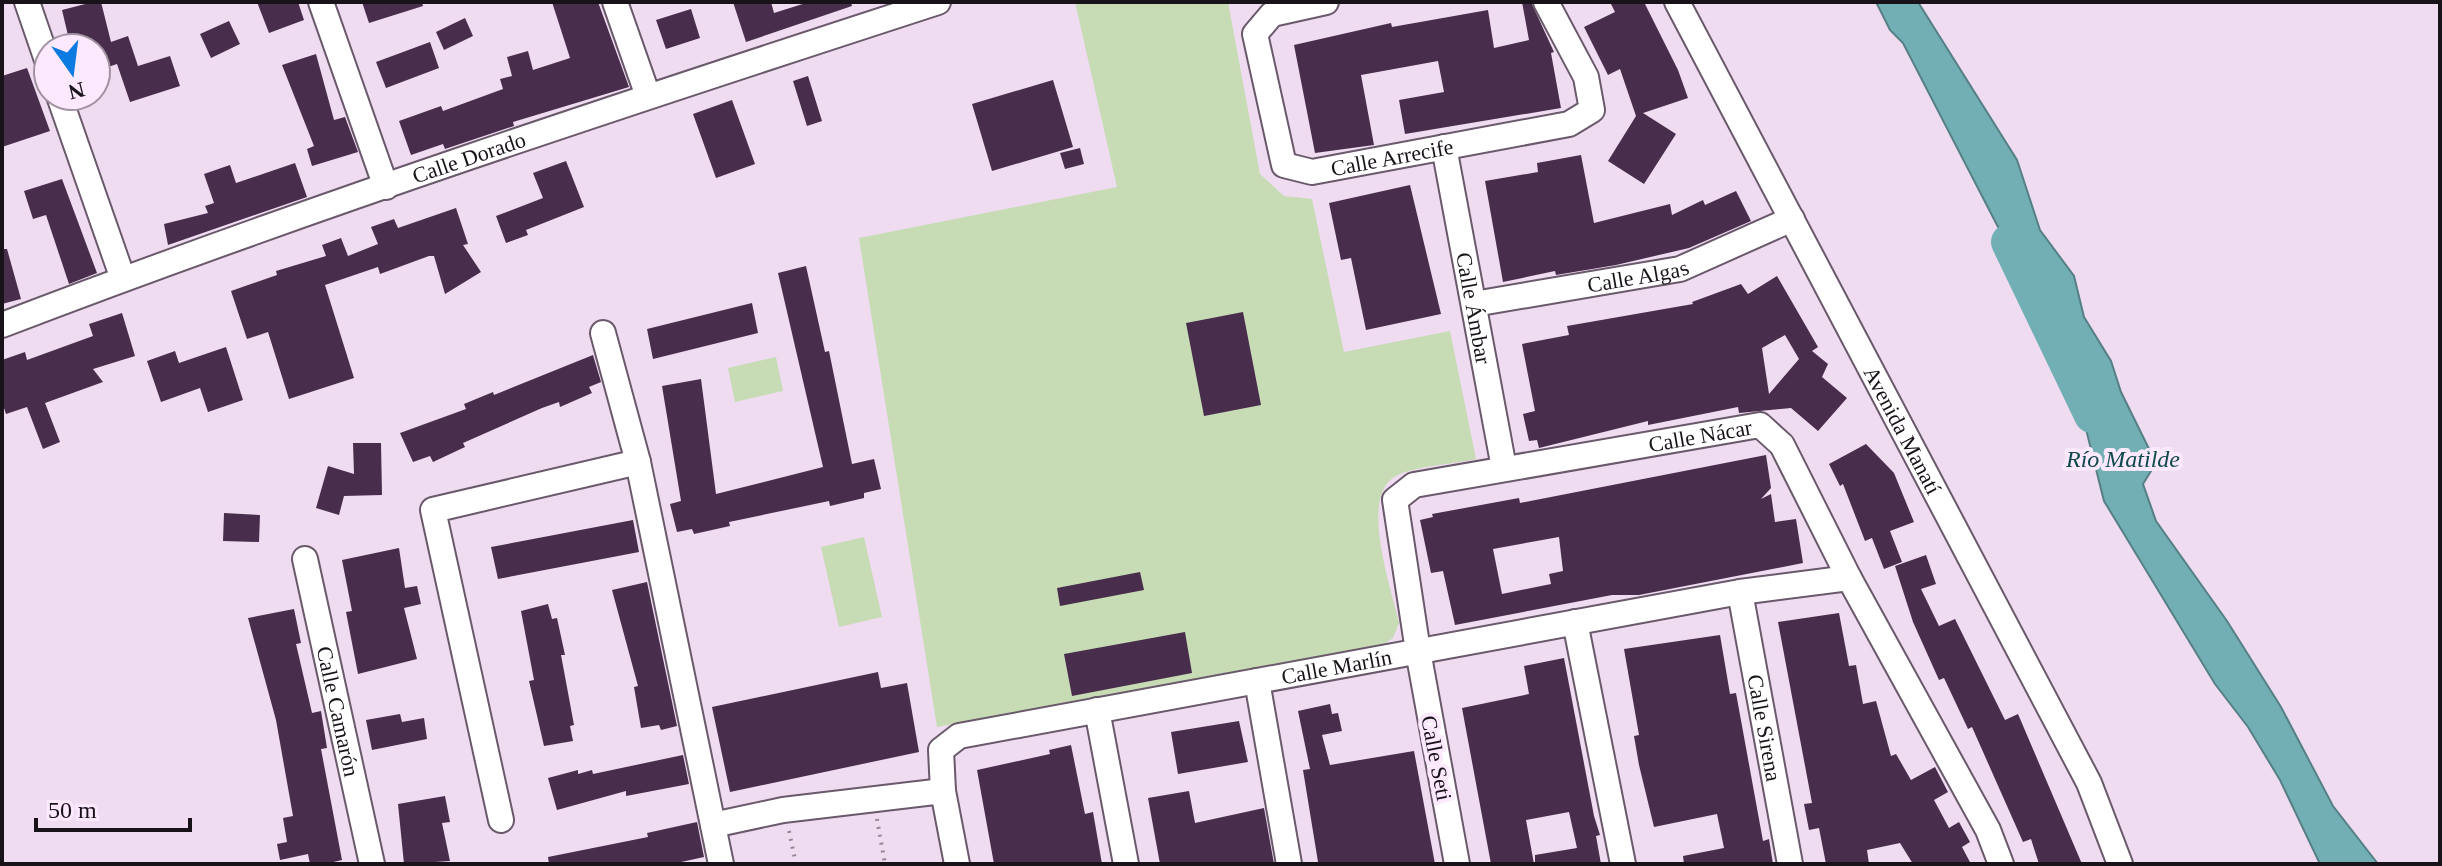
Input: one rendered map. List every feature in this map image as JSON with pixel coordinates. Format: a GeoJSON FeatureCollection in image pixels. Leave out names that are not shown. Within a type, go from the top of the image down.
{"type":"FeatureCollection","features":[{"type":"Feature","properties":{"kind":"street"},"geometry":{"type":"LineString","coordinates":[[27,2],[37,32]]}},
{"type":"Feature","properties":{"kind":"street"},"geometry":{"type":"LineString","coordinates":[[321,2],[386,187]]}},
{"type":"Feature","properties":{"kind":"street"},"geometry":{"type":"LineString","coordinates":[[615,2],[648,96]]}},
{"type":"Feature","properties":{"kind":"street","name":"Calle Dorado"},"geometry":{"type":"LineString","coordinates":[[2,325],[123,279],[648,96],[938,2]]}},
{"type":"Feature","properties":{"kind":"street","name":"Calle Arrecife"},"geometry":{"type":"LineString","coordinates":[[1316,3],[1272,14],[1255,34],[1284,165],[1312,172],[1569,124],[1592,110],[1586,77],[1546,2]]}},
{"type":"Feature","properties":{"kind":"street","name":"Avenida Manatí"},"geometry":{"type":"LineString","coordinates":[[1677,2],[2089,783],[2120,864]]}},
{"type":"Feature","properties":{"kind":"street"},"geometry":{"type":"LineString","coordinates":[[65,112],[123,279]]}},
{"type":"Feature","properties":{"kind":"street","name":"Calle Ámbar"},"geometry":{"type":"LineString","coordinates":[[1444,147],[1504,468]]}},
{"type":"Feature","properties":{"kind":"street","name":"Calle Algas"},"geometry":{"type":"LineString","coordinates":[[1474,304],[1680,269],[1792,219]]}},
{"type":"Feature","properties":{"kind":"street"},"geometry":{"type":"LineString","coordinates":[[603,333],[638,462],[721,864]]}},
{"type":"Feature","properties":{"kind":"street","name":"Calle Nácar"},"geometry":{"type":"LineString","coordinates":[[1418,651],[1395,500],[1414,485],[1760,425],[1782,445],[1849,578],[1988,830],[2001,864]]}},
{"type":"Feature","properties":{"kind":"street"},"geometry":{"type":"LineString","coordinates":[[501,820],[433,510],[638,462]]}},
{"type":"Feature","properties":{"kind":"street","name":"Calle Camarón"},"geometry":{"type":"LineString","coordinates":[[305,559],[372,864]]}},
{"type":"Feature","properties":{"kind":"street","name":"Calle Marlín"},"geometry":{"type":"LineString","coordinates":[[957,864],[943,791],[941,750],[959,736],[1740,592],[1849,578]]}},
{"type":"Feature","properties":{"kind":"street","name":"Calle Sirena"},"geometry":{"type":"LineString","coordinates":[[1740,592],[1790,864]]}},
{"type":"Feature","properties":{"kind":"street"},"geometry":{"type":"LineString","coordinates":[[1575,622],[1623,864]]}},
{"type":"Feature","properties":{"kind":"street","name":"Calle Seti"},"geometry":{"type":"LineString","coordinates":[[1418,651],[1457,864]]}},
{"type":"Feature","properties":{"kind":"street"},"geometry":{"type":"LineString","coordinates":[[1257,681],[1289,864]]}},
{"type":"Feature","properties":{"kind":"street"},"geometry":{"type":"LineString","coordinates":[[1097,710],[1126,864]]}},
{"type":"Feature","properties":{"kind":"street"},"geometry":{"type":"LineString","coordinates":[[713,825],[783,810],[943,791]]}},
{"type":"Feature","properties":{"kind":"path"},"geometry":{"type":"LineString","coordinates":[[874,801],[885,864]]}},
{"type":"Feature","properties":{"kind":"path"},"geometry":{"type":"LineString","coordinates":[[783,810],[796,864]]}},
{"type":"Feature","properties":{"kind":"shaded area"},"geometry":{"type":"Polygon","coordinates":[[[1075,2],[1228,2],[1260,174],[1284,196],[1312,199],[1344,352],[1450,331],[1476,459],[1404,473],[1385,487],[1379,503],[1378,523],[1399,623],[1393,638],[1381,646],[937,727],[859,238],[1117,187],[1075,2]]]}},
{"type":"Feature","properties":{"kind":"shaded area"},"geometry":{"type":"Polygon","coordinates":[[[776,357],[783,391],[735,402],[728,368],[776,357]]]}},
{"type":"Feature","properties":{"kind":"shaded area"},"geometry":{"type":"Polygon","coordinates":[[[864,537],[882,617],[839,627],[821,547],[864,537]]]}},
{"type":"Feature","properties":{"kind":"water","name":"Río Matilde"},"geometry":{"type":"Polygon","coordinates":[[[1876,2],[1918,2],[2017,160],[2040,230],[2074,276],[2084,317],[2111,361],[2121,392],[2156,463],[2143,484],[2156,521],[2227,621],[2281,707],[2333,806],[2378,864],[2320,864],[2280,780],[2248,727],[2215,684],[2104,501],[2065,345],[1997,225],[1903,43],[1890,30],[1876,2]]]}},
{"type":"Feature","properties":{"kind":"building"},"geometry":{"type":"Polygon","coordinates":[[[101,2],[108,32],[67,32],[62,10],[101,2]]]}},
{"type":"Feature","properties":{"kind":"building"},"geometry":{"type":"Polygon","coordinates":[[[257,2],[298,2],[304,20],[269,33],[257,2]]]}},
{"type":"Feature","properties":{"kind":"building"},"geometry":{"type":"Polygon","coordinates":[[[362,2],[422,2],[423,6],[369,23],[362,2]]]}},
{"type":"Feature","properties":{"kind":"building"},"geometry":{"type":"Polygon","coordinates":[[[552,2],[598,2],[629,87],[513,122],[514,126],[445,149],[443,144],[411,155],[399,121],[441,106],[443,111],[503,89],[500,79],[512,76],[507,57],[528,51],[533,70],[570,58],[552,2]]]}},
{"type":"Feature","properties":{"kind":"building"},"geometry":{"type":"Polygon","coordinates":[[[733,2],[771,2],[774,13],[809,2],[851,2],[852,6],[746,42],[733,2]]]}},
{"type":"Feature","properties":{"kind":"building"},"geometry":{"type":"Polygon","coordinates":[[[1522,2],[1531,2],[1554,52],[1551,53],[1561,108],[1405,134],[1399,100],[1444,92],[1438,61],[1361,75],[1374,145],[1315,153],[1294,45],[1391,23],[1392,27],[1488,10],[1494,48],[1529,40],[1522,2]]]}},
{"type":"Feature","properties":{"kind":"building"},"geometry":{"type":"Polygon","coordinates":[[[1610,2],[1644,2],[1678,70],[1688,98],[1643,113],[1676,134],[1644,184],[1608,161],[1636,116],[1620,69],[1608,75],[1584,27],[1615,12],[1610,2]]]}},
{"type":"Feature","properties":{"kind":"building"},"geometry":{"type":"Polygon","coordinates":[[[691,9],[700,38],[666,49],[656,20],[691,9]]]}},
{"type":"Feature","properties":{"kind":"building"},"geometry":{"type":"Polygon","coordinates":[[[465,18],[473,36],[444,50],[436,32],[465,18]]]}},
{"type":"Feature","properties":{"kind":"building"},"geometry":{"type":"Polygon","coordinates":[[[229,21],[240,44],[211,58],[200,34],[229,21]]]}},
{"type":"Feature","properties":{"kind":"building"},"geometry":{"type":"Polygon","coordinates":[[[128,36],[138,66],[170,56],[180,86],[130,102],[117,64],[112,66],[112,42],[128,36]]]}},
{"type":"Feature","properties":{"kind":"building"},"geometry":{"type":"Polygon","coordinates":[[[430,42],[439,68],[386,88],[376,62],[430,42]]]}},
{"type":"Feature","properties":{"kind":"building"},"geometry":{"type":"Polygon","coordinates":[[[316,54],[334,120],[345,117],[358,152],[312,166],[307,149],[314,146],[282,65],[316,54]]]}},
{"type":"Feature","properties":{"kind":"building"},"geometry":{"type":"Polygon","coordinates":[[[27,68],[32,82],[32,112],[43,112],[50,131],[2,147],[2,76],[27,68]]]}},
{"type":"Feature","properties":{"kind":"building"},"geometry":{"type":"Polygon","coordinates":[[[808,76],[822,121],[807,126],[793,81],[808,76]]]}},
{"type":"Feature","properties":{"kind":"building"},"geometry":{"type":"Polygon","coordinates":[[[1053,80],[1073,147],[992,171],[972,104],[1053,80]]]}},
{"type":"Feature","properties":{"kind":"building"},"geometry":{"type":"Polygon","coordinates":[[[732,100],[755,164],[716,178],[693,114],[732,100]]]}},
{"type":"Feature","properties":{"kind":"building"},"geometry":{"type":"Polygon","coordinates":[[[1080,148],[1084,164],[1065,169],[1060,153],[1080,148]]]}},
{"type":"Feature","properties":{"kind":"building"},"geometry":{"type":"Polygon","coordinates":[[[1581,155],[1594,223],[1670,204],[1672,215],[1703,200],[1705,205],[1736,191],[1751,221],[1689,248],[1616,265],[1556,275],[1555,271],[1503,282],[1485,181],[1538,172],[1537,163],[1581,155]]]}},
{"type":"Feature","properties":{"kind":"building"},"geometry":{"type":"Polygon","coordinates":[[[566,161],[584,207],[526,230],[528,235],[506,243],[496,216],[543,198],[533,173],[566,161]]]}},
{"type":"Feature","properties":{"kind":"building"},"geometry":{"type":"Polygon","coordinates":[[[295,163],[307,197],[168,245],[164,224],[208,213],[205,206],[214,203],[204,174],[230,165],[236,183],[295,163]]]}},
{"type":"Feature","properties":{"kind":"building"},"geometry":{"type":"Polygon","coordinates":[[[62,179],[97,273],[69,284],[46,215],[33,219],[24,191],[62,179]]]}},
{"type":"Feature","properties":{"kind":"building"},"geometry":{"type":"Polygon","coordinates":[[[1410,185],[1441,314],[1366,330],[1351,258],[1341,260],[1329,203],[1410,185]]]}},
{"type":"Feature","properties":{"kind":"building"},"geometry":{"type":"Polygon","coordinates":[[[456,208],[468,244],[463,245],[481,272],[445,294],[434,256],[429,256],[380,274],[378,267],[325,285],[354,378],[289,399],[268,332],[247,339],[231,291],[277,275],[276,271],[326,256],[322,245],[341,238],[348,256],[378,244],[371,227],[394,219],[398,228],[456,208]]]}},
{"type":"Feature","properties":{"kind":"building"},"geometry":{"type":"Polygon","coordinates":[[[2,249],[7,249],[21,299],[2,304],[2,249]]]}},
{"type":"Feature","properties":{"kind":"building"},"geometry":{"type":"Polygon","coordinates":[[[806,266],[825,352],[829,351],[852,464],[874,459],[881,489],[864,493],[864,498],[830,506],[829,501],[729,522],[730,526],[694,534],[692,529],[677,532],[670,504],[681,501],[662,386],[701,379],[716,494],[823,467],[778,273],[806,266]]]}},
{"type":"Feature","properties":{"kind":"building"},"geometry":{"type":"Polygon","coordinates":[[[1777,276],[1818,347],[1812,351],[1828,364],[1822,377],[1847,398],[1818,431],[1791,408],[1739,413],[1738,407],[1648,425],[1648,421],[1539,448],[1537,440],[1529,441],[1523,414],[1535,411],[1522,344],[1569,335],[1567,326],[1693,304],[1741,284],[1748,294],[1777,276]],[[1785,335],[1762,348],[1769,394],[1799,359],[1785,335]]]}},
{"type":"Feature","properties":{"kind":"building"},"geometry":{"type":"Polygon","coordinates":[[[752,303],[758,333],[653,359],[647,329],[752,303]]]}},
{"type":"Feature","properties":{"kind":"building"},"geometry":{"type":"Polygon","coordinates":[[[1243,312],[1261,405],[1204,416],[1186,323],[1243,312]]]}},
{"type":"Feature","properties":{"kind":"building"},"geometry":{"type":"Polygon","coordinates":[[[122,313],[135,356],[93,369],[103,382],[45,403],[60,442],[43,449],[27,407],[6,414],[2,402],[2,360],[25,352],[27,360],[93,336],[89,324],[122,313]]]}},
{"type":"Feature","properties":{"kind":"building"},"geometry":{"type":"Polygon","coordinates":[[[226,347],[243,400],[208,412],[200,388],[161,402],[147,361],[175,351],[179,363],[226,347]]]}},
{"type":"Feature","properties":{"kind":"building"},"geometry":{"type":"Polygon","coordinates":[[[593,355],[601,382],[589,387],[592,393],[560,407],[559,402],[542,408],[463,443],[465,447],[433,462],[430,456],[413,462],[400,433],[466,409],[464,404],[493,392],[494,395],[593,355]]]}},
{"type":"Feature","properties":{"kind":"building"},"geometry":{"type":"Polygon","coordinates":[[[353,443],[381,443],[382,495],[344,496],[339,515],[316,508],[328,466],[354,474],[353,443]]]}},
{"type":"Feature","properties":{"kind":"building"},"geometry":{"type":"Polygon","coordinates":[[[1866,444],[1894,473],[1914,522],[1890,531],[1902,562],[1884,569],[1872,538],[1865,541],[1843,484],[1840,486],[1829,464],[1866,444]]]}},
{"type":"Feature","properties":{"kind":"building"},"geometry":{"type":"Polygon","coordinates":[[[1766,455],[1771,488],[1761,499],[1771,494],[1775,522],[1796,519],[1803,563],[1639,595],[1612,595],[1455,625],[1443,571],[1431,573],[1420,520],[1433,517],[1432,514],[1519,498],[1520,503],[1766,455]],[[1559,537],[1493,549],[1502,594],[1551,584],[1549,574],[1563,571],[1559,537]]]}},
{"type":"Feature","properties":{"kind":"building"},"geometry":{"type":"Polygon","coordinates":[[[224,513],[260,515],[259,542],[223,541],[224,513]]]}},
{"type":"Feature","properties":{"kind":"building"},"geometry":{"type":"Polygon","coordinates":[[[633,520],[639,552],[498,579],[491,547],[633,520]]]}},
{"type":"Feature","properties":{"kind":"building"},"geometry":{"type":"Polygon","coordinates":[[[399,548],[405,588],[417,586],[421,604],[404,608],[417,659],[358,674],[346,612],[352,611],[342,560],[399,548]]]}},
{"type":"Feature","properties":{"kind":"building"},"geometry":{"type":"Polygon","coordinates":[[[1926,555],[1936,584],[1921,589],[1939,626],[1955,619],[2005,720],[2018,714],[2082,864],[2039,864],[2031,839],[2023,842],[1972,727],[1968,729],[1944,678],[1939,680],[1913,622],[1895,566],[1926,555]]]}},
{"type":"Feature","properties":{"kind":"building"},"geometry":{"type":"Polygon","coordinates":[[[1140,572],[1144,590],[1060,606],[1057,588],[1140,572]]]}},
{"type":"Feature","properties":{"kind":"building"},"geometry":{"type":"Polygon","coordinates":[[[647,582],[677,726],[661,730],[659,725],[641,728],[634,687],[638,686],[612,590],[647,582]]]}},
{"type":"Feature","properties":{"kind":"building"},"geometry":{"type":"Polygon","coordinates":[[[548,604],[552,619],[557,618],[565,655],[561,655],[574,725],[570,726],[573,741],[544,746],[529,681],[534,680],[521,611],[548,604]]]}},
{"type":"Feature","properties":{"kind":"building"},"geometry":{"type":"Polygon","coordinates":[[[294,609],[301,643],[296,644],[312,713],[321,711],[327,748],[321,749],[342,860],[325,864],[310,864],[308,854],[280,860],[277,844],[287,842],[283,818],[293,816],[276,720],[248,618],[294,609]]]}},
{"type":"Feature","properties":{"kind":"building"},"geometry":{"type":"Polygon","coordinates":[[[1839,613],[1849,666],[1856,665],[1863,704],[1876,701],[1891,756],[1896,754],[1911,780],[1935,767],[1948,792],[1934,800],[1949,828],[1959,822],[1970,842],[1962,847],[1971,864],[1913,864],[1900,843],[1867,850],[1869,864],[1826,864],[1819,828],[1809,830],[1804,804],[1812,803],[1778,622],[1839,613]]]}},
{"type":"Feature","properties":{"kind":"building"},"geometry":{"type":"Polygon","coordinates":[[[1185,632],[1192,673],[1072,696],[1064,654],[1185,632]]]}},
{"type":"Feature","properties":{"kind":"building"},"geometry":{"type":"Polygon","coordinates":[[[1720,635],[1730,694],[1736,693],[1763,841],[1769,839],[1773,864],[1684,864],[1683,856],[1724,848],[1717,814],[1654,827],[1639,765],[1634,736],[1639,735],[1624,649],[1720,635]]]}},
{"type":"Feature","properties":{"kind":"building"},"geometry":{"type":"Polygon","coordinates":[[[1564,658],[1600,835],[1596,836],[1601,864],[1535,864],[1535,855],[1577,848],[1569,812],[1526,820],[1534,864],[1491,864],[1462,708],[1529,694],[1524,666],[1564,658]]]}},
{"type":"Feature","properties":{"kind":"building"},"geometry":{"type":"Polygon","coordinates":[[[878,672],[881,688],[907,683],[919,752],[730,792],[712,707],[878,672]]]}},
{"type":"Feature","properties":{"kind":"building"},"geometry":{"type":"Polygon","coordinates":[[[1330,704],[1332,714],[1338,713],[1342,731],[1322,735],[1330,765],[1414,751],[1435,864],[1318,862],[1303,770],[1310,769],[1298,711],[1330,704]]]}},
{"type":"Feature","properties":{"kind":"building"},"geometry":{"type":"Polygon","coordinates":[[[400,714],[402,722],[424,718],[427,739],[372,750],[366,720],[400,714]]]}},
{"type":"Feature","properties":{"kind":"building"},"geometry":{"type":"Polygon","coordinates":[[[1239,721],[1248,762],[1178,774],[1171,732],[1239,721]]]}},
{"type":"Feature","properties":{"kind":"building"},"geometry":{"type":"Polygon","coordinates":[[[1071,745],[1085,814],[1093,812],[1102,864],[994,864],[977,770],[1050,754],[1049,750],[1071,745]]]}},
{"type":"Feature","properties":{"kind":"building"},"geometry":{"type":"Polygon","coordinates":[[[683,755],[689,784],[626,796],[626,791],[557,810],[548,778],[578,770],[578,774],[592,770],[593,774],[683,755]]]}},
{"type":"Feature","properties":{"kind":"building"},"geometry":{"type":"Polygon","coordinates":[[[1189,791],[1195,823],[1264,808],[1274,864],[1160,864],[1148,798],[1189,791]]]}},
{"type":"Feature","properties":{"kind":"building"},"geometry":{"type":"Polygon","coordinates":[[[445,796],[450,822],[442,823],[450,861],[404,864],[398,804],[445,796]]]}},
{"type":"Feature","properties":{"kind":"building"},"geometry":{"type":"Polygon","coordinates":[[[697,822],[704,857],[672,864],[549,864],[548,857],[648,837],[647,833],[697,822]]]}},
{"type":"Feature","properties":{"kind":"waterway","name":"Río Matilde"},"geometry":{"type":"LineString","coordinates":[[2009,242],[2092,415]]}}]}
